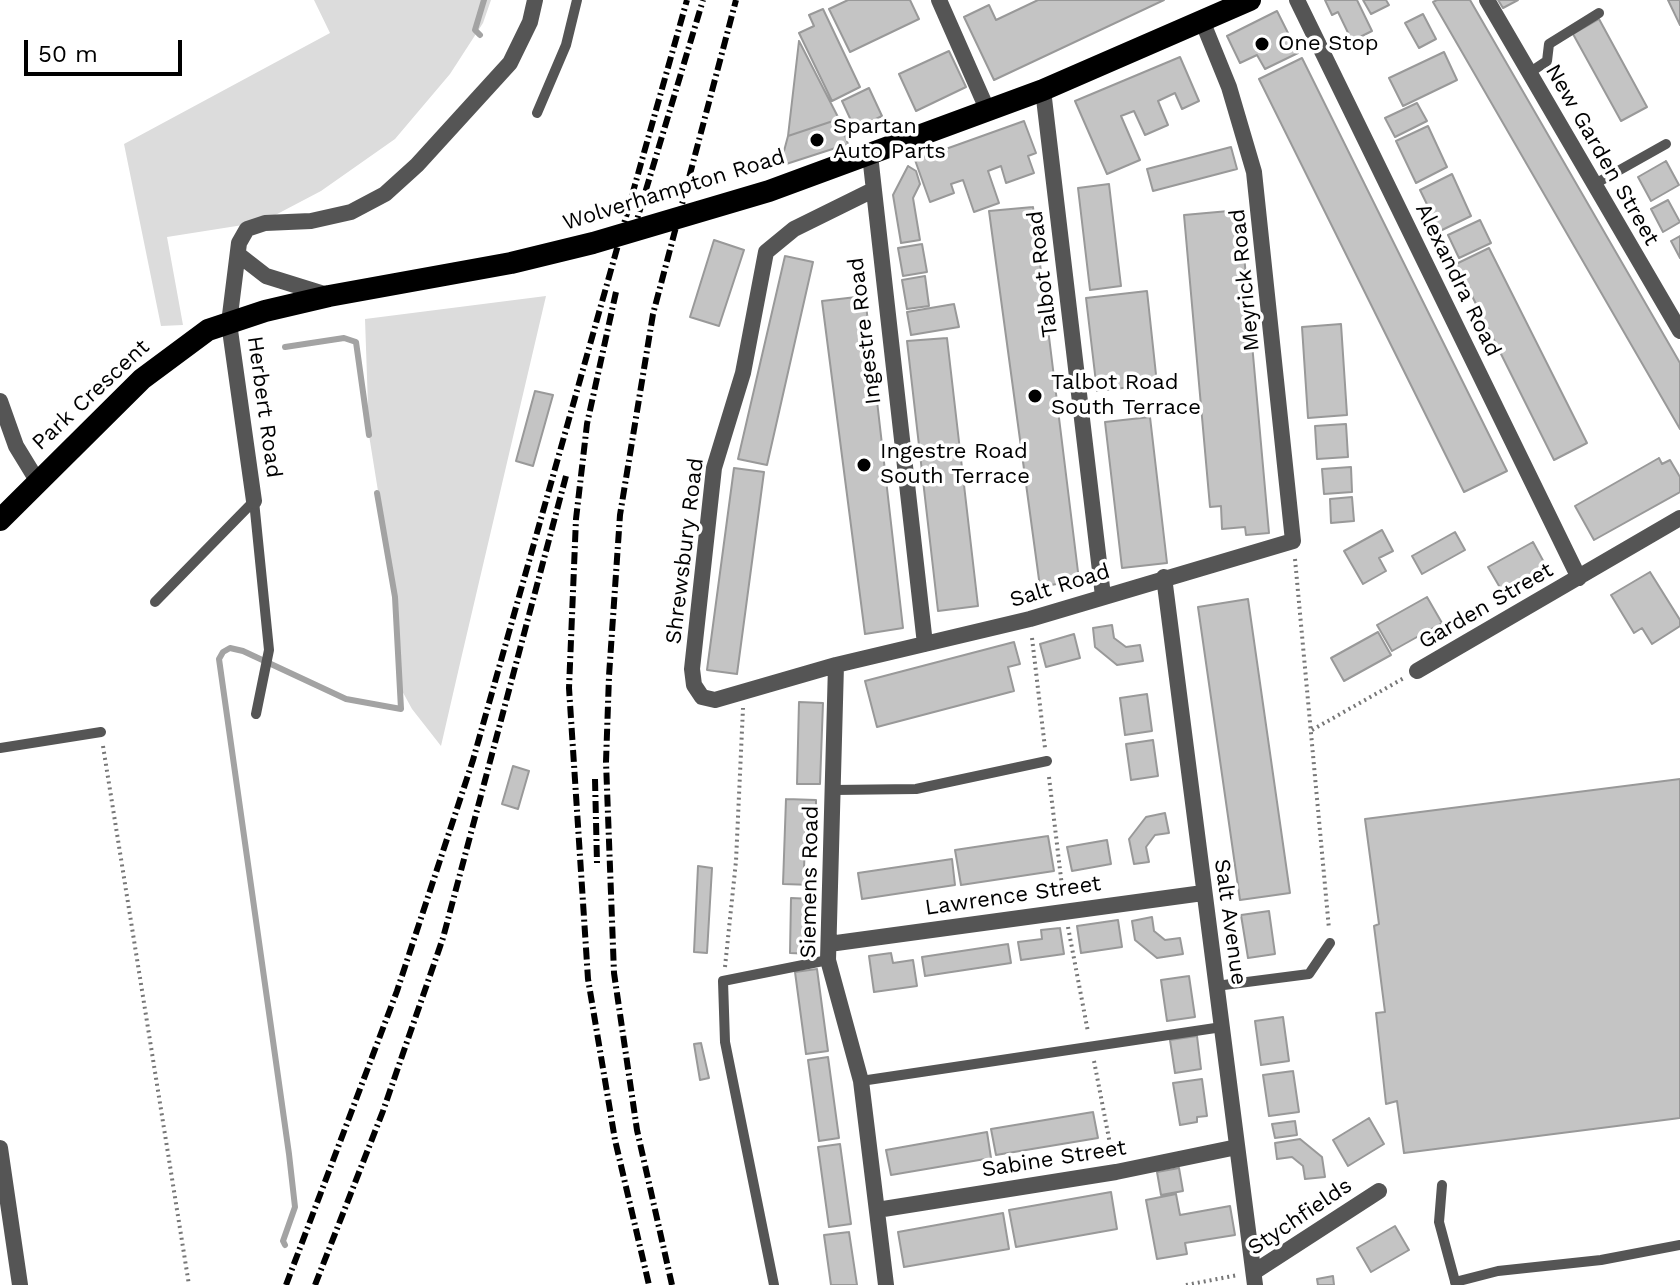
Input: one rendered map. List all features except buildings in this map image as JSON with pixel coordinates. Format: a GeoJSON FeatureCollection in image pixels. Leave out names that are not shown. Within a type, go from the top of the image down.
{"type":"FeatureCollection","features":[{"type":"Feature","properties":{"kind":"highway","name":"Wolverhampton Road"},"geometry":{"type":"LineString","coordinates":[[229,323],[329,296],[511,263],[593,243],[769,191],[1043,90],[1203,23],[1236,3]]}},
{"type":"Feature","properties":{"kind":"highway","name":"Park Crescent"},"geometry":{"type":"LineString","coordinates":[[0,520],[142,379],[182,346],[229,323]]}},
{"type":"Feature","properties":{"kind":"street"},"geometry":{"type":"LineString","coordinates":[[329,296],[266,276],[239,255],[239,243],[247,229],[265,223],[311,221],[351,212],[385,194],[417,165],[510,63],[530,22],[535,0]]}},
{"type":"Feature","properties":{"kind":"street"},"geometry":{"type":"LineString","coordinates":[[939,0],[987,109]]}},
{"type":"Feature","properties":{"kind":"street","name":"Alexandra Road"},"geometry":{"type":"LineString","coordinates":[[1297,0],[1579,578]]}},
{"type":"Feature","properties":{"kind":"street","name":"New Garden Street"},"geometry":{"type":"LineString","coordinates":[[1487,0],[1680,331]]}},
{"type":"Feature","properties":{"kind":"street","name":"Meyrick Road"},"geometry":{"type":"LineString","coordinates":[[1203,23],[1243,129],[1258,197],[1293,541]]}},
{"type":"Feature","properties":{"kind":"street","name":"Talbot Road"},"geometry":{"type":"LineString","coordinates":[[1043,90],[1103,596]]}},
{"type":"Feature","properties":{"kind":"street","name":"Ingestre Road"},"geometry":{"type":"LineString","coordinates":[[870,155],[871,191],[925,644]]}},
{"type":"Feature","properties":{"kind":"street","name":"Shrewsbury Road"},"geometry":{"type":"LineString","coordinates":[[836,665],[715,700],[702,697],[694,685],[692,669],[714,468],[743,373],[766,252],[794,229],[871,191]]}},
{"type":"Feature","properties":{"kind":"street","name":"Herbert Road"},"geometry":{"type":"LineString","coordinates":[[239,255],[229,323],[254,501]]}},
{"type":"Feature","properties":{"kind":"street"},"geometry":{"type":"LineString","coordinates":[[0,401],[16,446],[38,482]]}},
{"type":"Feature","properties":{"kind":"street","name":"Garden Street"},"geometry":{"type":"LineString","coordinates":[[1417,671],[1680,518]]}},
{"type":"Feature","properties":{"kind":"street","name":"Salt Road"},"geometry":{"type":"LineString","coordinates":[[836,665],[1030,619],[1293,541]]}},
{"type":"Feature","properties":{"kind":"street","name":"Salt Avenue"},"geometry":{"type":"LineString","coordinates":[[1164,577],[1254,1279]]}},
{"type":"Feature","properties":{"kind":"street","name":"Siemens Road"},"geometry":{"type":"LineString","coordinates":[[836,665],[828,952],[861,1081],[886,1285]]}},
{"type":"Feature","properties":{"kind":"street","name":"Lawrence Street"},"geometry":{"type":"LineString","coordinates":[[828,952],[1203,893]]}},
{"type":"Feature","properties":{"kind":"street","name":"Sabine Street"},"geometry":{"type":"LineString","coordinates":[[877,1210],[1116,1172],[1237,1147]]}},
{"type":"Feature","properties":{"kind":"street"},"geometry":{"type":"LineString","coordinates":[[0,1148],[20,1285]]}},
{"type":"Feature","properties":{"kind":"street","name":"Stychfields"},"geometry":{"type":"LineString","coordinates":[[1254,1279],[1379,1191]]}},
{"type":"Feature","properties":{"kind":"lane"},"geometry":{"type":"LineString","coordinates":[[537,113],[566,45],[577,0]]}},
{"type":"Feature","properties":{"kind":"lane"},"geometry":{"type":"LineString","coordinates":[[1529,73],[1547,61],[1549,44],[1599,13]]}},
{"type":"Feature","properties":{"kind":"lane"},"geometry":{"type":"LineString","coordinates":[[1593,185],[1666,144]]}},
{"type":"Feature","properties":{"kind":"lane"},"geometry":{"type":"LineString","coordinates":[[254,501],[269,650],[262,669],[256,714]]}},
{"type":"Feature","properties":{"kind":"lane","name":"Herbert Road"},"geometry":{"type":"LineString","coordinates":[[155,602],[254,501]]}},
{"type":"Feature","properties":{"kind":"lane"},"geometry":{"type":"LineString","coordinates":[[0,748],[101,732]]}},
{"type":"Feature","properties":{"kind":"lane"},"geometry":{"type":"LineString","coordinates":[[833,790],[916,789],[1047,761]]}},
{"type":"Feature","properties":{"kind":"lane"},"geometry":{"type":"LineString","coordinates":[[1216,986],[1309,974],[1330,943]]}},
{"type":"Feature","properties":{"kind":"lane"},"geometry":{"type":"LineString","coordinates":[[774,1285],[725,1042],[723,981],[828,952]]}},
{"type":"Feature","properties":{"kind":"lane"},"geometry":{"type":"LineString","coordinates":[[861,1081],[1222,1027]]}},
{"type":"Feature","properties":{"kind":"lane"},"geometry":{"type":"LineString","coordinates":[[1442,1185],[1439,1222],[1455,1284],[1498,1271],[1601,1260],[1680,1245]]}},
{"type":"Feature","properties":{"kind":"path"},"geometry":{"type":"LineString","coordinates":[[1293,541],[1330,943]]}},
{"type":"Feature","properties":{"kind":"path","name":"Garden Street"},"geometry":{"type":"LineString","coordinates":[[1312,730],[1417,671]]}},
{"type":"Feature","properties":{"kind":"path"},"geometry":{"type":"LineString","coordinates":[[723,981],[736,861],[744,691]]}},
{"type":"Feature","properties":{"kind":"path"},"geometry":{"type":"LineString","coordinates":[[101,732],[189,1285]]}},
{"type":"Feature","properties":{"kind":"path"},"geometry":{"type":"LineString","coordinates":[[1186,1285],[1254,1279]]}},
{"type":"Feature","properties":{"kind":"shaded area"},"geometry":{"type":"Polygon","coordinates":[[[314,0],[491,0],[483,23],[450,74],[395,139],[321,191],[262,222],[167,237],[183,325],[161,326],[124,144],[330,33],[314,0]]]}},
{"type":"Feature","properties":{"kind":"shaded area"},"geometry":{"type":"Polygon","coordinates":[[[546,296],[441,746],[412,709],[400,687],[395,597],[369,435],[365,319],[546,296]]]}},
{"type":"Feature","properties":{"kind":"waterway"},"geometry":{"type":"LineString","coordinates":[[480,35],[475,30],[484,0]]}},
{"type":"Feature","properties":{"kind":"waterway"},"geometry":{"type":"LineString","coordinates":[[285,347],[344,338],[356,342],[369,435]]}},
{"type":"Feature","properties":{"kind":"waterway"},"geometry":{"type":"LineString","coordinates":[[285,1245],[283,1241],[295,1207],[219,659],[230,648],[243,651],[346,699],[401,709],[395,597],[377,493]]}},
{"type":"Feature","properties":{"kind":"railway"},"geometry":{"type":"LineString","coordinates":[[286,1285],[397,991],[473,760],[687,0]]}},
{"type":"Feature","properties":{"kind":"railway"},"geometry":{"type":"LineString","coordinates":[[633,233],[703,0]]}},
{"type":"Feature","properties":{"kind":"railway"},"geometry":{"type":"LineString","coordinates":[[672,1285],[637,1130],[614,973],[606,762],[609,676],[620,515],[653,314],[736,0]]}},
{"type":"Feature","properties":{"kind":"railway"},"geometry":{"type":"LineString","coordinates":[[616,292],[587,424],[576,519],[569,688],[588,979],[615,1140],[649,1285]]}},
{"type":"Feature","properties":{"kind":"railway"},"geometry":{"type":"LineString","coordinates":[[315,1285],[383,1111],[443,938],[566,476]]}},
{"type":"Feature","properties":{"kind":"railway"},"geometry":{"type":"LineString","coordinates":[[595,779],[597,863]]}},
{"type":"Feature","properties":{"kind":"place","name":"One Stop"},"geometry":{"type":"Point","coordinates":[1262,44]}},
{"type":"Feature","properties":{"kind":"place","name":"Spartan Auto Parts"},"geometry":{"type":"Point","coordinates":[817,140]}},
{"type":"Feature","properties":{"kind":"place","name":"Talbot Road South Terrace"},"geometry":{"type":"Point","coordinates":[1035,396]}},
{"type":"Feature","properties":{"kind":"place","name":"Ingestre Road South Terrace"},"geometry":{"type":"Point","coordinates":[864,465]}}]}
